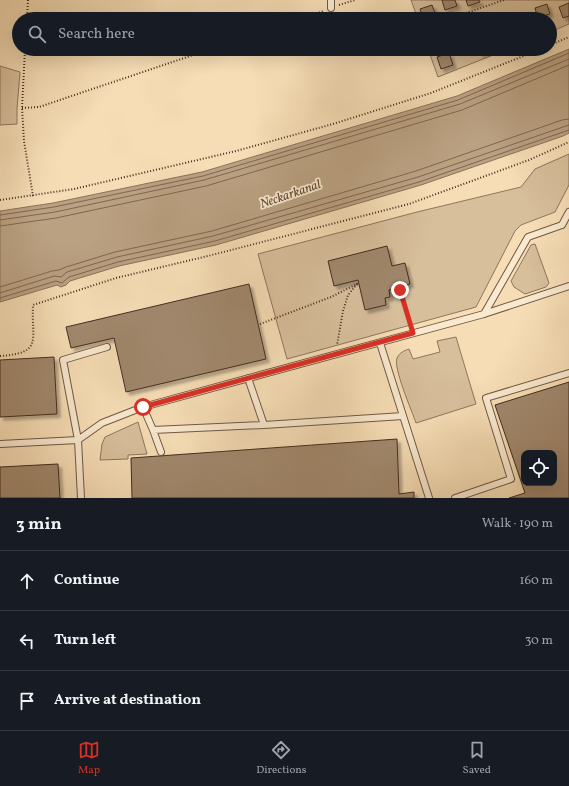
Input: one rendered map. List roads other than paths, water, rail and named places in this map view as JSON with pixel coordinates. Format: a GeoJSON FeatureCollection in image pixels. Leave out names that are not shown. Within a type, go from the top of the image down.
{"type":"FeatureCollection","features":[{"type":"Feature","properties":{"kind":"lane"},"geometry":{"type":"LineString","coordinates":[[331,0],[331,8]]}},
{"type":"Feature","properties":{"kind":"lane"},"geometry":{"type":"LineString","coordinates":[[484,314],[528,237],[562,225],[569,212]]}},
{"type":"Feature","properties":{"kind":"lane"},"geometry":{"type":"LineString","coordinates":[[0,444],[78,440],[102,423],[143,407],[484,314],[569,286]]}},
{"type":"Feature","properties":{"kind":"lane"},"geometry":{"type":"LineString","coordinates":[[380,343],[429,498]]}},
{"type":"Feature","properties":{"kind":"lane"},"geometry":{"type":"LineString","coordinates":[[81,498],[78,440],[63,360],[107,347]]}},
{"type":"Feature","properties":{"kind":"lane"},"geometry":{"type":"LineString","coordinates":[[455,498],[511,479],[486,398],[569,373]]}},
{"type":"Feature","properties":{"kind":"lane"},"geometry":{"type":"LineString","coordinates":[[248,378],[264,425]]}},
{"type":"Feature","properties":{"kind":"lane"},"geometry":{"type":"LineString","coordinates":[[143,407],[162,452]]}},
{"type":"Feature","properties":{"kind":"lane"},"geometry":{"type":"LineString","coordinates":[[153,430],[264,425],[402,416]]}},
{"type":"Feature","properties":{"kind":"water","name":"Neckarkanal"},"geometry":{"type":"Polygon","coordinates":[[[569,49],[569,133],[563,136],[421,185],[216,245],[119,266],[70,281],[61,287],[57,285],[0,302],[0,211],[53,203],[202,172],[457,96],[552,56],[557,56],[557,54],[569,49]]]}}]}
